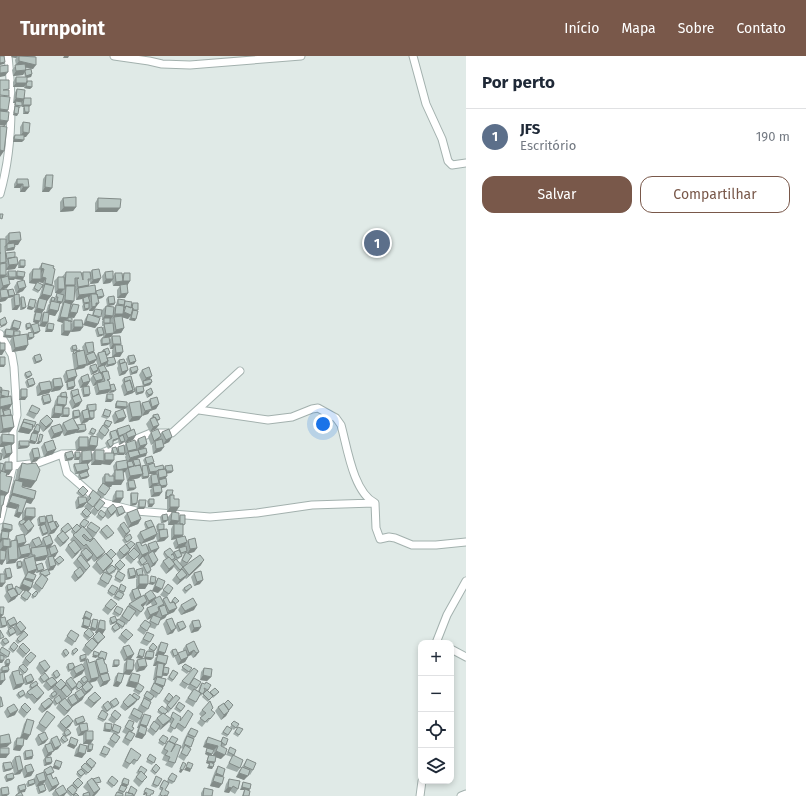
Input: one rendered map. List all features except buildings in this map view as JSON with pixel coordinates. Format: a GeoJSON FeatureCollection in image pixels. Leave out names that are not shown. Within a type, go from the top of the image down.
{"type":"FeatureCollection","features":[{"type":"Feature","properties":{"kind":"street"},"geometry":{"type":"LineString","coordinates":[[0,194],[5,178],[11,126],[12,94],[8,56]]}},
{"type":"Feature","properties":{"kind":"street"},"geometry":{"type":"LineString","coordinates":[[114,56],[162,64],[190,65],[301,56]]}},
{"type":"Feature","properties":{"kind":"street"},"geometry":{"type":"LineString","coordinates":[[413,56],[426,104],[442,139],[448,161],[452,165],[466,163]]}},
{"type":"Feature","properties":{"kind":"street"},"geometry":{"type":"LineString","coordinates":[[0,334],[12,355],[16,378],[18,415],[13,430],[13,466],[0,520]]}},
{"type":"Feature","properties":{"kind":"street"},"geometry":{"type":"LineString","coordinates":[[13,466],[38,463],[62,454],[102,453],[151,433],[172,432],[199,410],[240,371]]}},
{"type":"Feature","properties":{"kind":"street"},"geometry":{"type":"LineString","coordinates":[[199,410],[268,420],[292,417],[318,408],[330,414],[336,418],[341,425],[353,474],[370,500],[375,503]]}},
{"type":"Feature","properties":{"kind":"street"},"geometry":{"type":"LineString","coordinates":[[62,454],[67,473],[91,494],[104,503],[136,511],[210,517],[312,506],[375,503]]}},
{"type":"Feature","properties":{"kind":"street"},"geometry":{"type":"LineString","coordinates":[[0,477],[10,476]]}},
{"type":"Feature","properties":{"kind":"street"},"geometry":{"type":"LineString","coordinates":[[375,503],[376,528],[380,539],[389,537],[396,538],[412,545],[436,546],[466,542]]}},
{"type":"Feature","properties":{"kind":"street"},"geometry":{"type":"LineString","coordinates":[[438,640],[447,615],[466,581]]}},
{"type":"Feature","properties":{"kind":"street"},"geometry":{"type":"LineString","coordinates":[[454,651],[466,657]]}},
{"type":"Feature","properties":{"kind":"street"},"geometry":{"type":"LineString","coordinates":[[420,796],[422,784]]}},
{"type":"Feature","properties":{"kind":"street"},"geometry":{"type":"LineString","coordinates":[[461,796],[466,794]]}},
{"type":"Feature","properties":{"kind":"place","name":"JFS"},"geometry":{"type":"Point","coordinates":[377,243]}}]}
